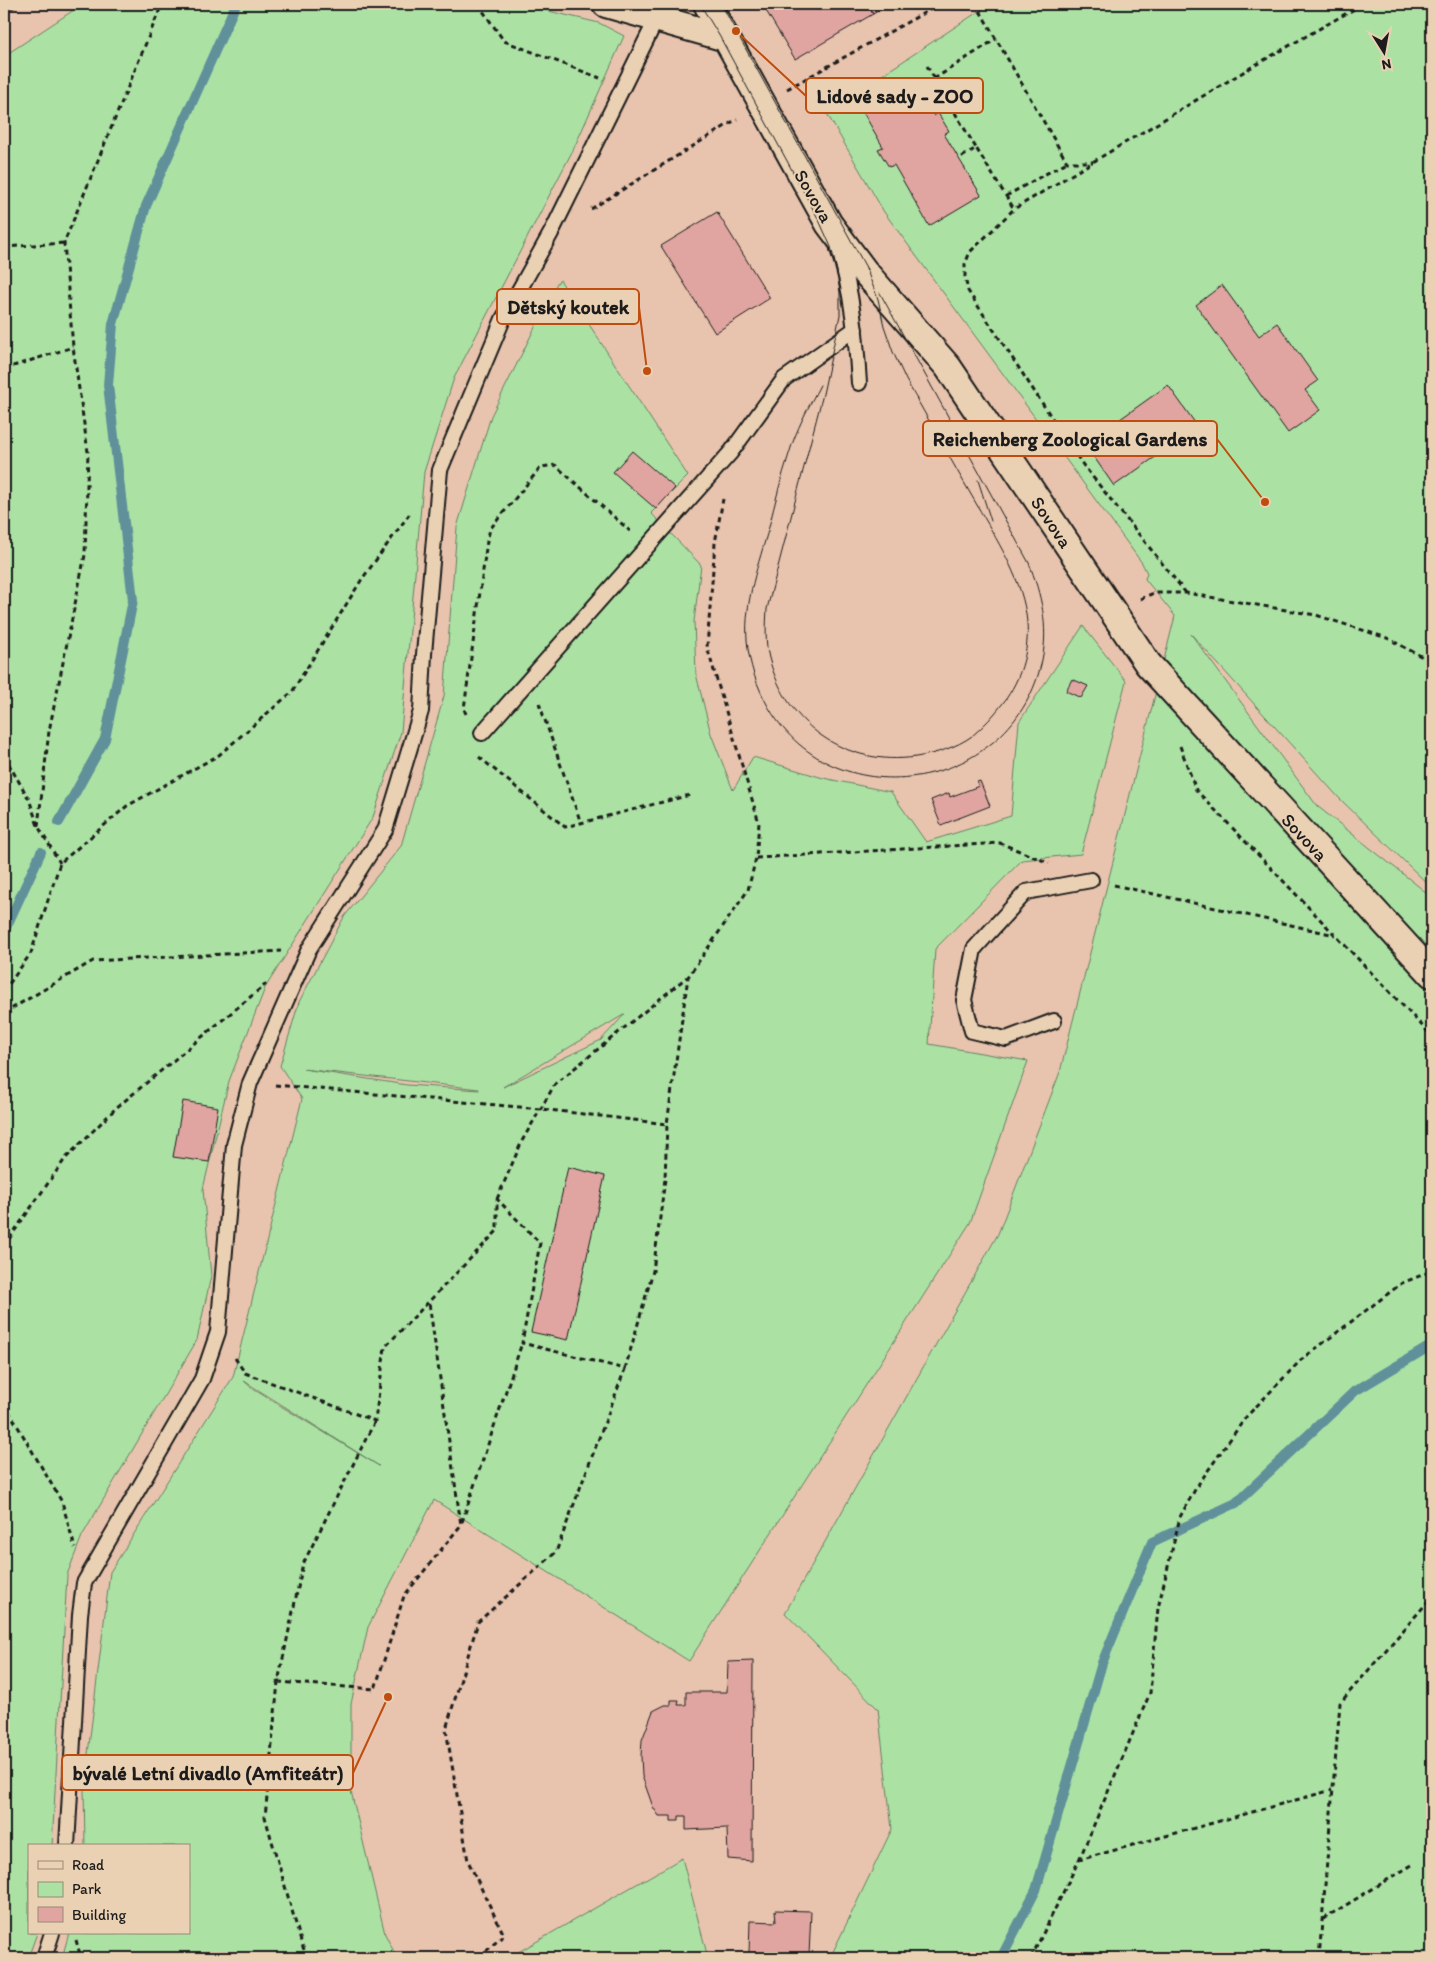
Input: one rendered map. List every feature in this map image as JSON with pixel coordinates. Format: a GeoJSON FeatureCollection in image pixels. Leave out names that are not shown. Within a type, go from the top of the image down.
{"type":"FeatureCollection","features":[{"type":"Feature","properties":{"kind":"street"},"geometry":{"type":"LineString","coordinates":[[606,4],[723,37]]}},
{"type":"Feature","properties":{"kind":"street","name":"Sovova"},"geometry":{"type":"LineString","coordinates":[[707,4],[723,37],[829,224],[865,272],[948,367],[1156,675],[1432,974]]}},
{"type":"Feature","properties":{"kind":"lane"},"geometry":{"type":"LineString","coordinates":[[67,1844],[80,1615],[84,1583],[202,1379],[218,1332],[234,1145],[250,1083],[309,949],[385,830],[421,711],[440,470],[503,319],[551,234],[656,18]]}},
{"type":"Feature","properties":{"kind":"lane"},"geometry":{"type":"LineString","coordinates":[[829,224],[845,270],[855,329],[859,384]]}},
{"type":"Feature","properties":{"kind":"lane"},"geometry":{"type":"LineString","coordinates":[[480,738],[731,452],[784,379],[855,329]]}},
{"type":"Feature","properties":{"kind":"lane"},"geometry":{"type":"LineString","coordinates":[[1054,1021],[1006,1039],[972,1030],[964,1000],[974,949],[1026,892],[1091,880]]}},
{"type":"Feature","properties":{"kind":"lane"},"geometry":{"type":"LineString","coordinates":[[44,1958],[52,1934]]}},
{"type":"Feature","properties":{"kind":"path"},"geometry":{"type":"LineString","coordinates":[[38,826],[49,732],[85,555],[88,452],[73,347],[64,243],[162,4]]}},
{"type":"Feature","properties":{"kind":"path"},"geometry":{"type":"LineString","coordinates":[[478,4],[504,41],[624,87]]}},
{"type":"Feature","properties":{"kind":"path"},"geometry":{"type":"LineString","coordinates":[[551,234],[704,141],[762,103],[940,4]]}},
{"type":"Feature","properties":{"kind":"path"},"geometry":{"type":"LineString","coordinates":[[1186,593],[1083,465],[968,291],[964,277],[965,264],[970,252],[1014,209],[1250,68],[1363,4]]}},
{"type":"Feature","properties":{"kind":"path"},"geometry":{"type":"LineString","coordinates":[[980,11],[1067,162]]}},
{"type":"Feature","properties":{"kind":"path"},"geometry":{"type":"LineString","coordinates":[[934,79],[996,39]]}},
{"type":"Feature","properties":{"kind":"path"},"geometry":{"type":"LineString","coordinates":[[927,66],[1014,209]]}},
{"type":"Feature","properties":{"kind":"path"},"geometry":{"type":"LineString","coordinates":[[962,157],[976,148]]}},
{"type":"Feature","properties":{"kind":"path"},"geometry":{"type":"LineString","coordinates":[[1006,196],[1067,162],[1093,162]]}},
{"type":"Feature","properties":{"kind":"path"},"geometry":{"type":"LineString","coordinates":[[4,247],[64,243]]}},
{"type":"Feature","properties":{"kind":"path"},"geometry":{"type":"LineString","coordinates":[[4,369],[73,347]]}},
{"type":"Feature","properties":{"kind":"path"},"geometry":{"type":"LineString","coordinates":[[647,546],[555,465],[541,467],[490,529],[464,709],[480,738],[480,758],[565,827],[690,795]]}},
{"type":"Feature","properties":{"kind":"path"},"geometry":{"type":"LineString","coordinates":[[308,1958],[302,1945],[265,1818],[278,1682],[303,1564],[375,1421],[385,1346],[497,1232],[497,1200],[522,1141],[555,1084],[688,977],[748,890],[756,858],[759,823],[707,647],[715,543],[723,497]]}},
{"type":"Feature","properties":{"kind":"path"},"geometry":{"type":"LineString","coordinates":[[4,990],[31,953],[60,862],[127,806],[219,755],[292,692],[362,580],[412,509]]}},
{"type":"Feature","properties":{"kind":"path"},"geometry":{"type":"LineString","coordinates":[[1112,611],[1154,593],[1186,593],[1316,615],[1387,638],[1432,662]]}},
{"type":"Feature","properties":{"kind":"path"},"geometry":{"type":"LineString","coordinates":[[531,678],[580,823]]}},
{"type":"Feature","properties":{"kind":"path"},"geometry":{"type":"LineString","coordinates":[[1177,737],[1196,790],[1432,1036]]}},
{"type":"Feature","properties":{"kind":"path"},"geometry":{"type":"LineString","coordinates":[[4,756],[29,799],[38,826],[60,862]]}},
{"type":"Feature","properties":{"kind":"path"},"geometry":{"type":"LineString","coordinates":[[4,1013],[94,961],[309,949]]}},
{"type":"Feature","properties":{"kind":"path"},"geometry":{"type":"LineString","coordinates":[[478,1958],[504,1935],[468,1861],[446,1730],[478,1622],[556,1552],[625,1369],[653,1271],[665,1179],[667,1124],[688,977]]}},
{"type":"Feature","properties":{"kind":"path"},"geometry":{"type":"LineString","coordinates":[[4,1246],[65,1159],[116,1108],[270,981]]}},
{"type":"Feature","properties":{"kind":"path"},"geometry":{"type":"LineString","coordinates":[[250,1083],[541,1109],[667,1124]]}},
{"type":"Feature","properties":{"kind":"path"},"geometry":{"type":"LineString","coordinates":[[278,1682],[375,1689],[404,1596],[461,1525],[522,1342],[540,1243],[497,1200]]}},
{"type":"Feature","properties":{"kind":"path"},"geometry":{"type":"LineString","coordinates":[[1031,1958],[1079,1860],[1150,1693],[1158,1608],[1180,1517],[1197,1486],[1246,1417],[1301,1360],[1402,1283],[1432,1271]]}},
{"type":"Feature","properties":{"kind":"path"},"geometry":{"type":"LineString","coordinates":[[429,1301],[461,1525]]}},
{"type":"Feature","properties":{"kind":"path"},"geometry":{"type":"LineString","coordinates":[[218,1332],[245,1373],[375,1421]]}},
{"type":"Feature","properties":{"kind":"path"},"geometry":{"type":"LineString","coordinates":[[522,1342],[625,1369]]}},
{"type":"Feature","properties":{"kind":"path"},"geometry":{"type":"LineString","coordinates":[[4,1403],[62,1502],[84,1583]]}},
{"type":"Feature","properties":{"kind":"path"},"geometry":{"type":"LineString","coordinates":[[1319,1958],[1340,1703],[1432,1598]]}},
{"type":"Feature","properties":{"kind":"path"},"geometry":{"type":"LineString","coordinates":[[1079,1860],[1332,1790]]}},
{"type":"Feature","properties":{"kind":"path"},"geometry":{"type":"LineString","coordinates":[[1322,1919],[1412,1865]]}},
{"type":"Feature","properties":{"kind":"path"},"geometry":{"type":"LineString","coordinates":[[74,1934],[81,1958]]}},
{"type":"Feature","properties":{"kind":"green space"},"geometry":{"type":"Polygon","coordinates":[[[83,4],[519,4],[599,23],[624,36],[574,148],[454,378],[424,472],[401,732],[373,817],[265,988],[229,1081],[203,1189],[211,1276],[197,1340],[82,1536],[67,1575],[52,1844],[28,1844],[28,1934],[37,1934],[28,1958],[4,1958],[4,56],[83,4]]]}},
{"type":"Feature","properties":{"kind":"green space"},"geometry":{"type":"Polygon","coordinates":[[[990,4],[1432,4],[1432,888],[1340,799],[1191,634],[1317,806],[1432,897],[1432,1958],[830,1958],[892,1829],[878,1709],[785,1613],[998,1234],[1060,1072],[1175,616],[1145,579],[1147,573],[1142,563],[884,212],[826,112],[990,4]]]}},
{"type":"Feature","properties":{"kind":"green space"},"geometry":{"type":"Polygon","coordinates":[[[560,280],[688,476],[651,513],[701,565],[694,621],[696,674],[711,734],[733,790],[753,757],[823,778],[891,792],[926,842],[1011,816],[1019,722],[1083,626],[1126,681],[1081,854],[1022,860],[935,949],[929,1044],[1028,1061],[970,1223],[689,1661],[434,1500],[368,1627],[351,1704],[351,1791],[385,1934],[397,1958],[62,1958],[69,1934],[190,1934],[190,1844],[85,1844],[84,1787],[110,1572],[233,1377],[302,1099],[280,1066],[299,1002],[344,917],[401,846],[444,696],[457,527],[491,416],[560,280]],[[625,1014],[503,1087],[601,1040],[625,1014]],[[303,1069],[407,1085],[479,1090],[479,1089],[303,1069]],[[244,1381],[253,1389],[379,1466],[244,1381]]]}},
{"type":"Feature","properties":{"kind":"green space"},"geometry":{"type":"Polygon","coordinates":[[[682,1858],[708,1958],[508,1958],[682,1858]]]}},
{"type":"Feature","properties":{"kind":"building"},"geometry":{"type":"Polygon","coordinates":[[[4,4],[19,4],[6,13],[4,4]]]}},
{"type":"Feature","properties":{"kind":"building"},"geometry":{"type":"Polygon","coordinates":[[[762,4],[814,4],[818,10],[828,4],[867,4],[873,14],[795,59],[762,4]]]}},
{"type":"Feature","properties":{"kind":"building"},"geometry":{"type":"Polygon","coordinates":[[[867,4],[890,4],[873,14],[867,4]]]}},
{"type":"Feature","properties":{"kind":"building"},"geometry":{"type":"Polygon","coordinates":[[[910,77],[934,116],[938,113],[949,131],[944,134],[981,195],[929,226],[894,165],[889,167],[878,149],[883,147],[860,107],[910,77]]]}},
{"type":"Feature","properties":{"kind":"building"},"geometry":{"type":"Polygon","coordinates":[[[717,212],[770,298],[715,333],[661,246],[717,212]]]}},
{"type":"Feature","properties":{"kind":"building"},"geometry":{"type":"Polygon","coordinates":[[[1222,285],[1259,336],[1277,323],[1318,381],[1305,390],[1320,410],[1288,433],[1196,305],[1222,285]]]}},
{"type":"Feature","properties":{"kind":"building"},"geometry":{"type":"Polygon","coordinates":[[[1168,385],[1198,427],[1114,486],[1085,444],[1168,385]]]}},
{"type":"Feature","properties":{"kind":"building"},"geometry":{"type":"Polygon","coordinates":[[[632,451],[675,488],[656,509],[613,472],[632,451]]]}},
{"type":"Feature","properties":{"kind":"building"},"geometry":{"type":"Polygon","coordinates":[[[1072,679],[1088,686],[1081,698],[1066,691],[1072,679]]]}},
{"type":"Feature","properties":{"kind":"building"},"geometry":{"type":"Polygon","coordinates":[[[980,781],[990,806],[941,825],[931,800],[949,793],[950,797],[979,786],[977,782],[980,781]]]}},
{"type":"Feature","properties":{"kind":"building"},"geometry":{"type":"Polygon","coordinates":[[[183,1101],[218,1107],[209,1162],[173,1157],[183,1101]]]}},
{"type":"Feature","properties":{"kind":"building"},"geometry":{"type":"Polygon","coordinates":[[[568,1167],[605,1176],[568,1340],[531,1332],[568,1167]]]}},
{"type":"Feature","properties":{"kind":"building"},"geometry":{"type":"Polygon","coordinates":[[[753,1661],[752,1861],[728,1859],[727,1828],[686,1830],[686,1816],[679,1816],[679,1821],[671,1821],[671,1816],[659,1816],[653,1807],[642,1776],[641,1756],[642,1740],[653,1711],[665,1705],[671,1705],[671,1700],[679,1700],[678,1705],[686,1705],[686,1692],[727,1692],[728,1662],[753,1661]]]}},
{"type":"Feature","properties":{"kind":"building"},"geometry":{"type":"Polygon","coordinates":[[[775,1910],[811,1911],[809,1955],[749,1953],[750,1921],[776,1922],[775,1910]]]}},
{"type":"Feature","properties":{"kind":"waterway"},"geometry":{"type":"LineString","coordinates":[[59,822],[105,739],[133,600],[108,385],[113,324],[146,206],[236,4]]}},
{"type":"Feature","properties":{"kind":"waterway"},"geometry":{"type":"LineString","coordinates":[[4,932],[41,852]]}},
{"type":"Feature","properties":{"kind":"waterway"},"geometry":{"type":"LineString","coordinates":[[1001,1958],[1036,1890],[1102,1663],[1152,1542],[1236,1503],[1355,1391],[1432,1345]]}},
{"type":"Feature","properties":{"kind":"tram line"},"geometry":{"type":"LineString","coordinates":[[700,4],[720,37],[819,220],[831,247],[840,293],[840,315],[823,394],[767,609],[766,640],[769,658],[778,682],[790,704],[805,722],[823,737],[843,748],[866,755],[890,758],[916,757],[946,750],[960,744],[981,728],[1003,703],[1010,693],[1024,661],[1027,638],[1026,614],[1013,571],[906,380],[893,352],[884,326],[878,299],[866,268]]}},
{"type":"Feature","properties":{"kind":"tram line"},"geometry":{"type":"LineString","coordinates":[[721,4],[869,273]]}},
{"type":"Feature","properties":{"kind":"tram line"},"geometry":{"type":"LineString","coordinates":[[820,385],[792,445],[753,583],[747,626],[748,649],[752,667],[757,684],[769,708],[799,744],[836,767],[878,777],[921,776],[961,762],[997,738],[1025,704],[1042,660],[1045,635],[1043,610],[1029,563],[880,293]]}},
{"type":"Feature","properties":{"kind":"tram line"},"geometry":{"type":"LineString","coordinates":[[978,480],[991,521]]}},
{"type":"Feature","properties":{"kind":"place","name":"Lidové sady - ZOO"},"geometry":{"type":"Point","coordinates":[736,31]}},
{"type":"Feature","properties":{"kind":"place","name":"Dětský koutek"},"geometry":{"type":"Point","coordinates":[647,371]}},
{"type":"Feature","properties":{"kind":"place","name":"Reichenberg Zoological Gardens"},"geometry":{"type":"Point","coordinates":[1265,502]}},
{"type":"Feature","properties":{"kind":"place","name":"bývalé Letní divadlo (Amfiteátr)"},"geometry":{"type":"Point","coordinates":[388,1697]}}]}
